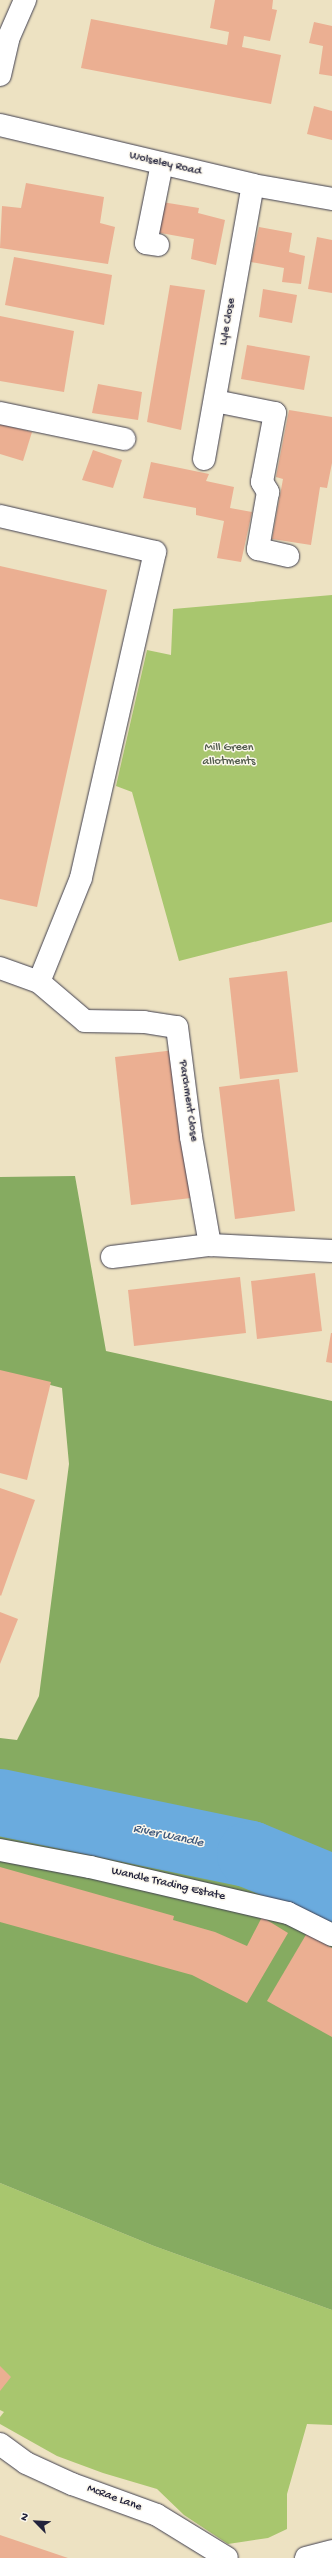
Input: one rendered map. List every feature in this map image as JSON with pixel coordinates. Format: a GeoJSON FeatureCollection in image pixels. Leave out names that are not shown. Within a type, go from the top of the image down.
{"type":"FeatureCollection","features":[{"type":"Feature","properties":{"kind":"street"},"geometry":{"type":"LineString","coordinates":[[0,75],[8,39],[25,0]]}},
{"type":"Feature","properties":{"kind":"street","name":"Wolseley Road"},"geometry":{"type":"LineString","coordinates":[[0,125],[253,185],[332,198]]}},
{"type":"Feature","properties":{"kind":"street"},"geometry":{"type":"LineString","coordinates":[[158,245],[146,243],[162,164]]}},
{"type":"Feature","properties":{"kind":"street","name":"Lyle Close"},"geometry":{"type":"LineString","coordinates":[[204,459],[253,185]]}},
{"type":"Feature","properties":{"kind":"street"},"geometry":{"type":"LineString","coordinates":[[215,401],[275,413],[262,482],[268,492],[258,549],[288,556]]}},
{"type":"Feature","properties":{"kind":"street"},"geometry":{"type":"LineString","coordinates":[[0,413],[124,439]]}},
{"type":"Feature","properties":{"kind":"street"},"geometry":{"type":"LineString","coordinates":[[0,516],[155,552],[80,878],[39,982]]}},
{"type":"Feature","properties":{"kind":"street","name":"Parchment Close"},"geometry":{"type":"LineString","coordinates":[[0,968],[39,982],[85,1021],[144,1022],[177,1027],[191,1137],[210,1245]]}},
{"type":"Feature","properties":{"kind":"street"},"geometry":{"type":"LineString","coordinates":[[112,1257],[210,1245],[332,1252]]}},
{"type":"Feature","properties":{"kind":"street","name":"Wandle Trading Estate"},"geometry":{"type":"LineString","coordinates":[[0,1850],[90,1868],[288,1913],[332,1935]]}},
{"type":"Feature","properties":{"kind":"street","name":"McRae Lane"},"geometry":{"type":"LineString","coordinates":[[0,2444],[26,2463],[72,2484],[157,2515],[227,2558]]}},
{"type":"Feature","properties":{"kind":"street"},"geometry":{"type":"LineString","coordinates":[[306,2558],[332,2551]]}},
{"type":"Feature","properties":{"kind":"green space","name":"Mill Green allotments"},"geometry":{"type":"Polygon","coordinates":[[[332,595],[332,922],[179,961],[132,792],[116,786],[147,650],[171,655],[173,609],[332,595]]]}},
{"type":"Feature","properties":{"kind":"green space"},"geometry":{"type":"Polygon","coordinates":[[[75,1176],[106,1351],[332,1401],[332,2310],[154,2246],[0,2183],[0,1738],[17,1740],[39,1696],[69,1464],[62,1388],[0,1372],[0,1177],[75,1176]]]}},
{"type":"Feature","properties":{"kind":"green space"},"geometry":{"type":"Polygon","coordinates":[[[0,2183],[154,2246],[332,2310],[332,2425],[307,2424],[287,2494],[287,2529],[268,2538],[228,2544],[184,2515],[157,2489],[103,2473],[57,2456],[0,2424],[0,2417],[4,2412],[0,2410],[0,2183]]]}},
{"type":"Feature","properties":{"kind":"building"},"geometry":{"type":"Polygon","coordinates":[[[215,0],[273,0],[272,9],[277,10],[270,41],[244,36],[242,47],[281,55],[271,104],[81,68],[91,19],[227,45],[229,32],[210,28],[215,0]]]}},
{"type":"Feature","properties":{"kind":"building"},"geometry":{"type":"Polygon","coordinates":[[[314,22],[332,26],[332,76],[319,74],[323,46],[309,43],[314,22]]]}},
{"type":"Feature","properties":{"kind":"building"},"geometry":{"type":"Polygon","coordinates":[[[314,106],[332,111],[332,140],[307,134],[314,106]]]}},
{"type":"Feature","properties":{"kind":"building"},"geometry":{"type":"Polygon","coordinates":[[[26,183],[104,197],[100,223],[115,227],[108,264],[0,248],[2,206],[21,208],[26,183]]]}},
{"type":"Feature","properties":{"kind":"building"},"geometry":{"type":"Polygon","coordinates":[[[162,202],[199,208],[198,213],[225,220],[216,265],[191,259],[194,239],[155,232],[162,202]]]}},
{"type":"Feature","properties":{"kind":"building"},"geometry":{"type":"Polygon","coordinates":[[[259,227],[292,233],[289,252],[305,256],[301,284],[282,282],[284,268],[251,262],[259,227]]]}},
{"type":"Feature","properties":{"kind":"building"},"geometry":{"type":"Polygon","coordinates":[[[317,237],[332,240],[332,293],[308,289],[317,237]]]}},
{"type":"Feature","properties":{"kind":"building"},"geometry":{"type":"Polygon","coordinates":[[[14,257],[112,275],[104,325],[5,305],[14,257]]]}},
{"type":"Feature","properties":{"kind":"building"},"geometry":{"type":"Polygon","coordinates":[[[170,285],[205,290],[181,430],[147,422],[170,285]]]}},
{"type":"Feature","properties":{"kind":"building"},"geometry":{"type":"Polygon","coordinates":[[[263,289],[297,295],[292,323],[259,317],[263,289]]]}},
{"type":"Feature","properties":{"kind":"building"},"geometry":{"type":"Polygon","coordinates":[[[0,316],[74,331],[64,392],[0,381],[0,316]]]}},
{"type":"Feature","properties":{"kind":"building"},"geometry":{"type":"Polygon","coordinates":[[[247,345],[310,356],[304,390],[241,379],[247,345]]]}},
{"type":"Feature","properties":{"kind":"building"},"geometry":{"type":"Polygon","coordinates":[[[98,384],[142,392],[138,420],[92,413],[98,384]]]}},
{"type":"Feature","properties":{"kind":"building"},"geometry":{"type":"Polygon","coordinates":[[[289,410],[332,417],[332,463],[327,488],[320,487],[311,545],[272,539],[283,479],[276,477],[289,410]]]}},
{"type":"Feature","properties":{"kind":"building"},"geometry":{"type":"Polygon","coordinates":[[[0,424],[32,432],[23,461],[0,454],[0,424]]]}},
{"type":"Feature","properties":{"kind":"building"},"geometry":{"type":"Polygon","coordinates":[[[93,450],[122,460],[113,488],[82,480],[93,450]]]}},
{"type":"Feature","properties":{"kind":"building"},"geometry":{"type":"Polygon","coordinates":[[[151,462],[209,474],[206,481],[234,487],[230,508],[252,512],[241,562],[217,558],[224,521],[196,515],[196,508],[143,498],[151,462]]]}},
{"type":"Feature","properties":{"kind":"building"},"geometry":{"type":"Polygon","coordinates":[[[0,566],[107,590],[37,907],[0,899],[0,566]]]}},
{"type":"Feature","properties":{"kind":"building"},"geometry":{"type":"Polygon","coordinates":[[[287,971],[298,1072],[240,1079],[229,978],[287,971]]]}},
{"type":"Feature","properties":{"kind":"building"},"geometry":{"type":"Polygon","coordinates":[[[175,1050],[191,1198],[131,1205],[115,1057],[175,1050]]]}},
{"type":"Feature","properties":{"kind":"building"},"geometry":{"type":"Polygon","coordinates":[[[279,1079],[295,1211],[235,1219],[219,1087],[279,1079]]]}},
{"type":"Feature","properties":{"kind":"building"},"geometry":{"type":"Polygon","coordinates":[[[315,1273],[322,1331],[257,1339],[251,1281],[315,1273]]]}},
{"type":"Feature","properties":{"kind":"building"},"geometry":{"type":"Polygon","coordinates":[[[240,1277],[246,1333],[134,1346],[128,1290],[240,1277]]]}},
{"type":"Feature","properties":{"kind":"building"},"geometry":{"type":"Polygon","coordinates":[[[332,1333],[332,1363],[326,1362],[332,1333]]]}},
{"type":"Feature","properties":{"kind":"building"},"geometry":{"type":"Polygon","coordinates":[[[0,1370],[51,1382],[27,1480],[0,1473],[0,1370]]]}},
{"type":"Feature","properties":{"kind":"building"},"geometry":{"type":"Polygon","coordinates":[[[0,1488],[35,1500],[1,1596],[0,1595],[0,1488]]]}},
{"type":"Feature","properties":{"kind":"building"},"geometry":{"type":"Polygon","coordinates":[[[0,1612],[18,1619],[0,1664],[0,1612]]]}},
{"type":"Feature","properties":{"kind":"building"},"geometry":{"type":"Polygon","coordinates":[[[0,1867],[174,1916],[173,1920],[215,1932],[247,1946],[262,1917],[288,1933],[247,2003],[192,1975],[0,1922],[0,1867]]]}},
{"type":"Feature","properties":{"kind":"building"},"geometry":{"type":"Polygon","coordinates":[[[307,1933],[332,1948],[332,2037],[267,2001],[307,1933]]]}},
{"type":"Feature","properties":{"kind":"building"},"geometry":{"type":"Polygon","coordinates":[[[0,2366],[11,2377],[0,2391],[0,2366]]]}},
{"type":"Feature","properties":{"kind":"building"},"geometry":{"type":"Polygon","coordinates":[[[0,2535],[68,2558],[0,2558],[0,2535]]]}},
{"type":"Feature","properties":{"kind":"waterway","name":"River Wandle"},"geometry":{"type":"LineString","coordinates":[[0,1802],[250,1854],[332,1888]]}}]}
